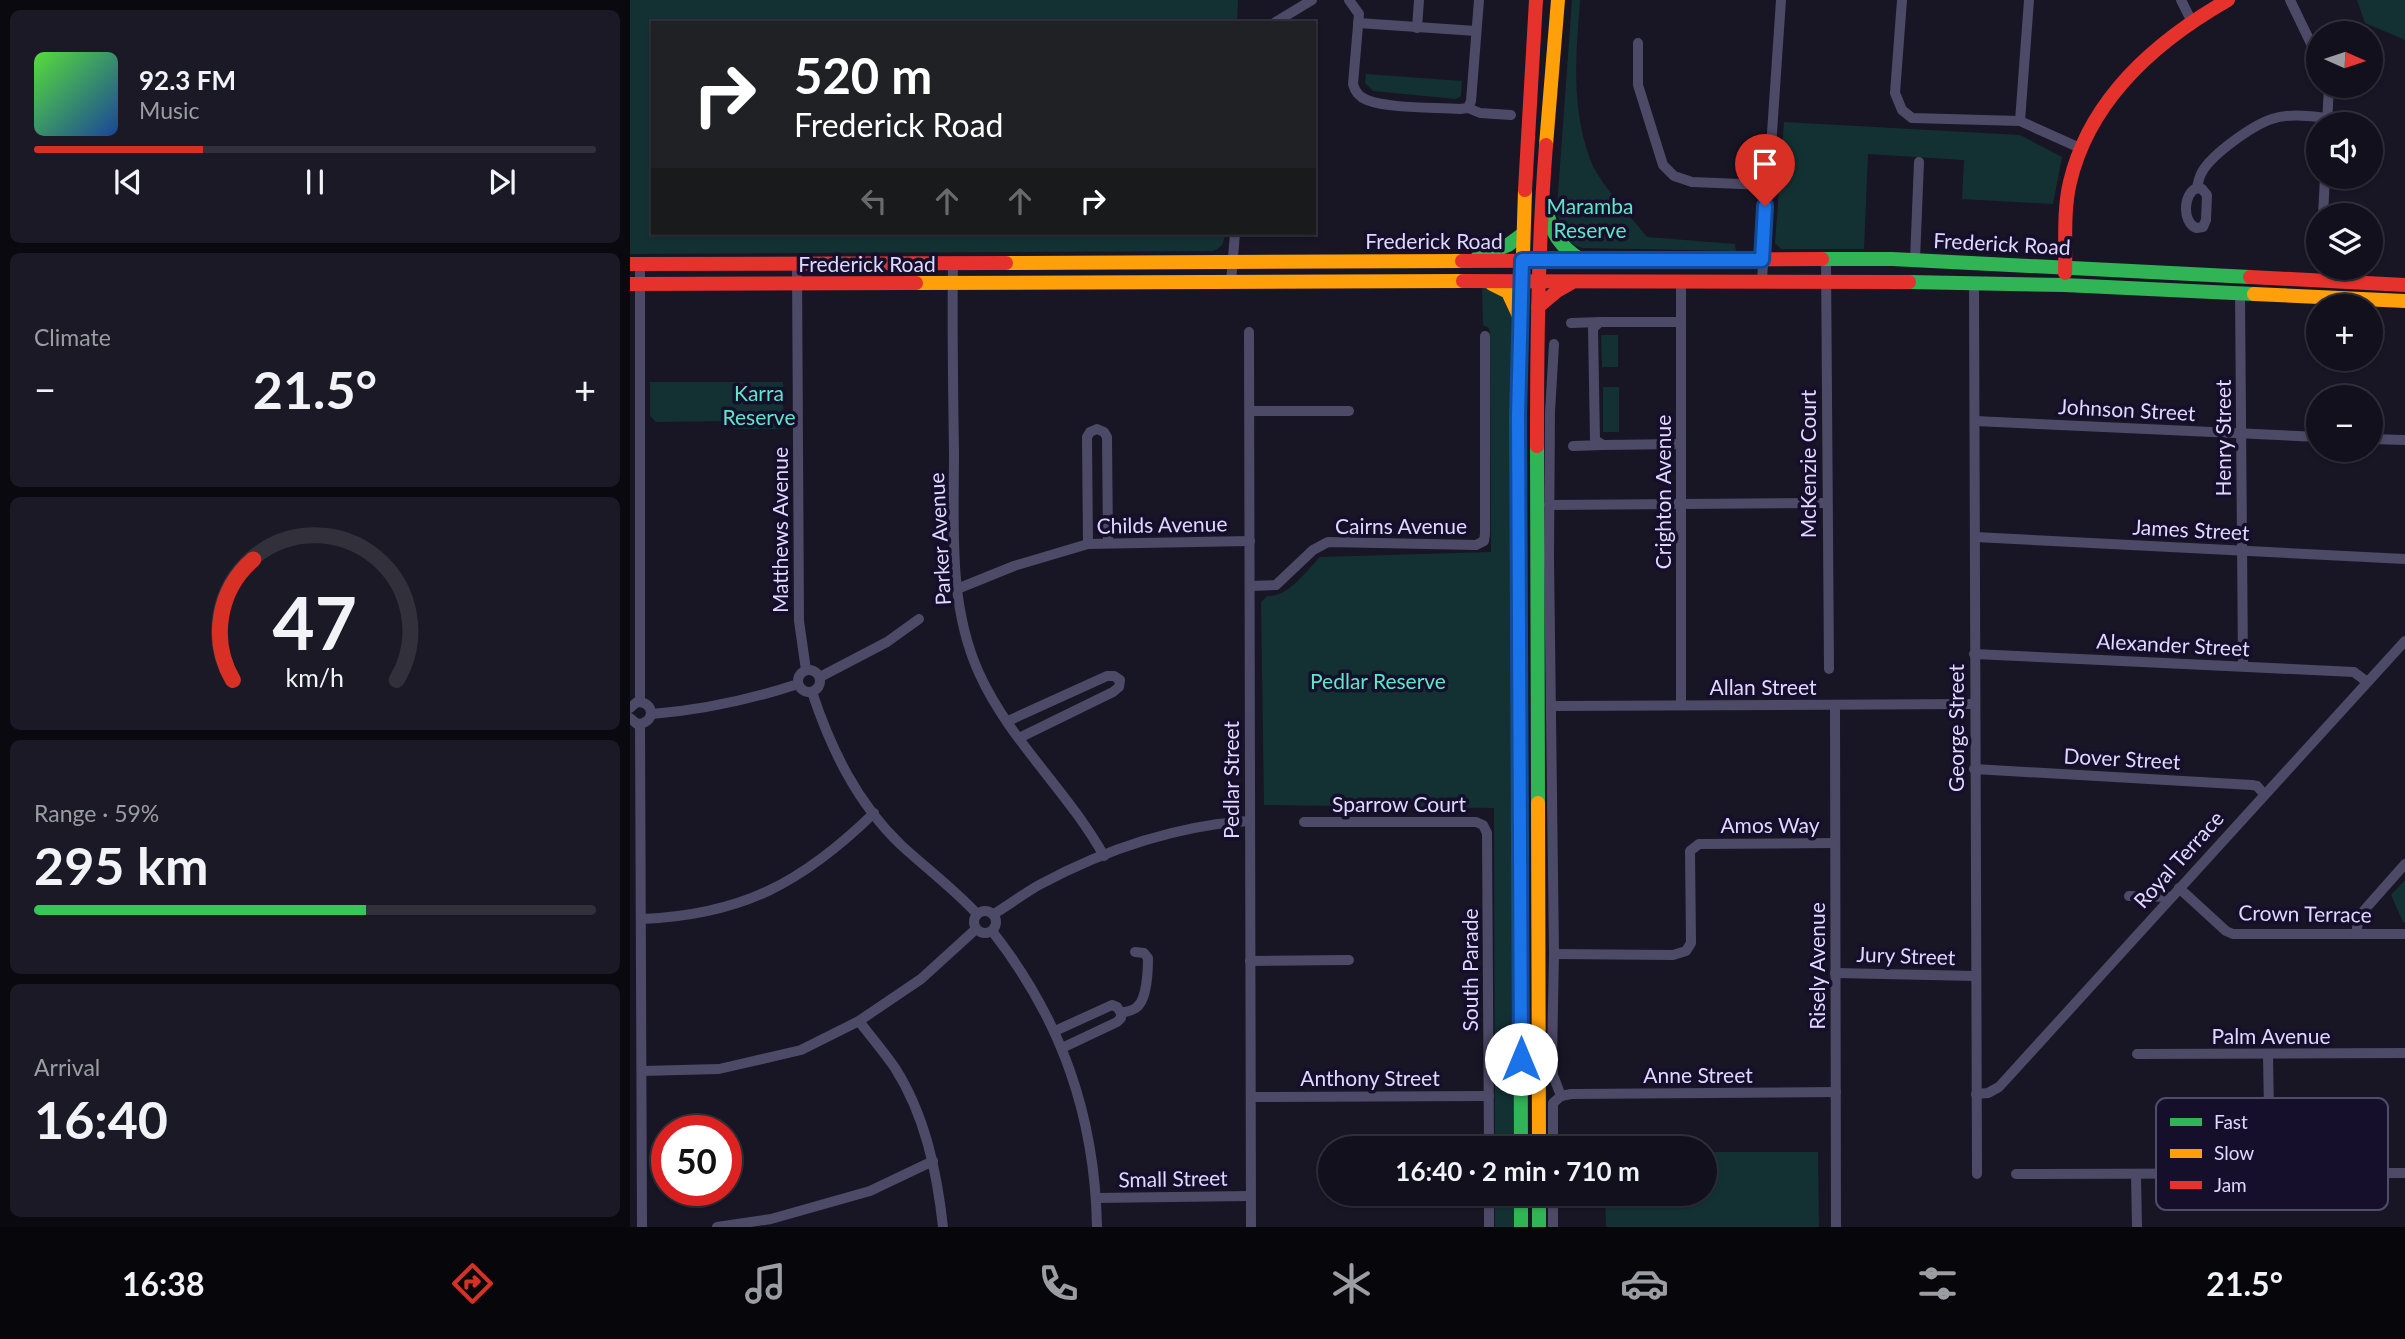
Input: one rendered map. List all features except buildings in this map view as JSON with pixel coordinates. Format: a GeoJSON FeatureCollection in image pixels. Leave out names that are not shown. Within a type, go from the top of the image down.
{"type":"FeatureCollection","features":[{"type":"Feature","properties":{"kind":"main road"},"geometry":{"type":"LineString","coordinates":[[1521,1136],[1518,416],[1523,234],[1536,0]]}},
{"type":"Feature","properties":{"kind":"main road"},"geometry":{"type":"LineString","coordinates":[[1539,1136],[1537,346],[1542,194],[1558,0]]}},
{"type":"Feature","properties":{"kind":"main road"},"geometry":{"type":"LineString","coordinates":[[2064,285],[2070,182],[2080,148],[2105,103],[2143,60],[2192,22],[2228,0]]}},
{"type":"Feature","properties":{"kind":"main road"},"geometry":{"type":"LineString","coordinates":[[1542,194],[1559,246],[1580,260]]}},
{"type":"Feature","properties":{"kind":"main road"},"geometry":{"type":"LineString","coordinates":[[1473,260],[1508,245],[1523,234]]}},
{"type":"Feature","properties":{"kind":"main road","name":"Frederick Road"},"geometry":{"type":"LineString","coordinates":[[635,264],[1826,259],[2306,274]]}},
{"type":"Feature","properties":{"kind":"main road","name":"Frederick Road"},"geometry":{"type":"LineString","coordinates":[[635,284],[1826,280],[2064,285],[2405,301]]}},
{"type":"Feature","properties":{"kind":"main road","name":"Frederick Road"},"geometry":{"type":"LineString","coordinates":[[2366,280],[2405,285]]}},
{"type":"Feature","properties":{"kind":"main road"},"geometry":{"type":"LineString","coordinates":[[1538,307],[1557,291],[1575,281]]}},
{"type":"Feature","properties":{"kind":"main road"},"geometry":{"type":"LineString","coordinates":[[1488,282],[1507,292],[1522,322]]}},
{"type":"Feature","properties":{"kind":"main road"},"geometry":{"type":"LineString","coordinates":[[1521,1206],[1521,1227]]}},
{"type":"Feature","properties":{"kind":"main road"},"geometry":{"type":"LineString","coordinates":[[1539,1206],[1539,1227]]}},
{"type":"Feature","properties":{"kind":"street"},"geometry":{"type":"LineString","coordinates":[[1276,21],[1312,0]]}},
{"type":"Feature","properties":{"kind":"street"},"geometry":{"type":"LineString","coordinates":[[1349,0],[1359,15],[1353,84],[1359,95],[1367,100],[1385,104],[1468,108],[1480,113],[1511,115]]}},
{"type":"Feature","properties":{"kind":"street"},"geometry":{"type":"LineString","coordinates":[[1417,27],[1419,0]]}},
{"type":"Feature","properties":{"kind":"street"},"geometry":{"type":"LineString","coordinates":[[1468,108],[1471,101],[1479,0]]}},
{"type":"Feature","properties":{"kind":"street"},"geometry":{"type":"LineString","coordinates":[[1762,280],[1766,185],[1780,0]]}},
{"type":"Feature","properties":{"kind":"street"},"geometry":{"type":"LineString","coordinates":[[1902,0],[1895,93],[1902,110],[1912,118],[2020,121],[2080,148]]}},
{"type":"Feature","properties":{"kind":"street"},"geometry":{"type":"LineString","coordinates":[[2020,121],[2029,0]]}},
{"type":"Feature","properties":{"kind":"street"},"geometry":{"type":"LineString","coordinates":[[2180,0],[2192,22]]}},
{"type":"Feature","properties":{"kind":"street"},"geometry":{"type":"LineString","coordinates":[[2290,0],[2306,33]]}},
{"type":"Feature","properties":{"kind":"street"},"geometry":{"type":"LineString","coordinates":[[1358,23],[1476,31]]}},
{"type":"Feature","properties":{"kind":"street"},"geometry":{"type":"LineString","coordinates":[[1638,43],[1638,85],[1663,165],[1674,176],[1692,182],[1766,185]]}},
{"type":"Feature","properties":{"kind":"street"},"geometry":{"type":"LineString","coordinates":[[2197,188],[2206,166],[2249,130],[2272,119],[2293,115],[2306,117]]}},
{"type":"Feature","properties":{"kind":"street"},"geometry":{"type":"LineString","coordinates":[[1915,260],[1919,162]]}},
{"type":"Feature","properties":{"kind":"street"},"geometry":{"type":"LineString","coordinates":[[1231,282],[1234,235]]}},
{"type":"Feature","properties":{"kind":"street","name":"McKenzie Court"},"geometry":{"type":"LineString","coordinates":[[1826,259],[1829,669]]}},
{"type":"Feature","properties":{"kind":"street","name":"Parker Avenue"},"geometry":{"type":"LineString","coordinates":[[953,262],[954,537],[957,589],[968,642],[990,695],[1019,738],[1092,833],[1104,856]]}},
{"type":"Feature","properties":{"kind":"street"},"geometry":{"type":"LineString","coordinates":[[635,264],[640,701]]}},
{"type":"Feature","properties":{"kind":"street","name":"Matthews Avenue"},"geometry":{"type":"LineString","coordinates":[[797,264],[799,621],[806,670]]}},
{"type":"Feature","properties":{"kind":"street","name":"Crighton Avenue"},"geometry":{"type":"LineString","coordinates":[[1681,280],[1681,705]]}},
{"type":"Feature","properties":{"kind":"street","name":"George Street"},"geometry":{"type":"LineString","coordinates":[[1974,282],[1977,1174]]}},
{"type":"Feature","properties":{"kind":"street","name":"Henry Street"},"geometry":{"type":"LineString","coordinates":[[2240,293],[2243,666]]}},
{"type":"Feature","properties":{"kind":"street"},"geometry":{"type":"LineString","coordinates":[[1600,322],[1593,328],[1595,440],[1603,445]]}},
{"type":"Feature","properties":{"kind":"street"},"geometry":{"type":"LineString","coordinates":[[1571,323],[1681,322]]}},
{"type":"Feature","properties":{"kind":"street","name":"Pedlar Street"},"geometry":{"type":"LineString","coordinates":[[1249,332],[1251,1227]]}},
{"type":"Feature","properties":{"kind":"street","name":"Cairns Avenue"},"geometry":{"type":"LineString","coordinates":[[1250,586],[1276,585],[1312,550],[1328,542],[1476,545],[1483,541],[1485,336]]}},
{"type":"Feature","properties":{"kind":"street"},"geometry":{"type":"LineString","coordinates":[[1551,1136],[1553,1103],[1561,1096],[1553,1075],[1549,505],[1554,345]]}},
{"type":"Feature","properties":{"kind":"street"},"geometry":{"type":"LineString","coordinates":[[1537,346],[1553,369]]}},
{"type":"Feature","properties":{"kind":"street"},"geometry":{"type":"LineString","coordinates":[[1250,411],[1349,411]]}},
{"type":"Feature","properties":{"kind":"street","name":"Johnson Street"},"geometry":{"type":"LineString","coordinates":[[1975,421],[2306,436]]}},
{"type":"Feature","properties":{"kind":"street"},"geometry":{"type":"LineString","coordinates":[[1088,544],[1087,437],[1097,429],[1107,437],[1108,543]]}},
{"type":"Feature","properties":{"kind":"street"},"geometry":{"type":"LineString","coordinates":[[2383,439],[2405,440]]}},
{"type":"Feature","properties":{"kind":"street"},"geometry":{"type":"LineString","coordinates":[[1573,446],[1681,444]]}},
{"type":"Feature","properties":{"kind":"street"},"geometry":{"type":"LineString","coordinates":[[1549,505],[1826,503]]}},
{"type":"Feature","properties":{"kind":"street","name":"James Street"},"geometry":{"type":"LineString","coordinates":[[1975,537],[2405,559]]}},
{"type":"Feature","properties":{"kind":"street","name":"Childs Avenue"},"geometry":{"type":"LineString","coordinates":[[957,589],[1014,566],[1088,544],[1250,541]]}},
{"type":"Feature","properties":{"kind":"street"},"geometry":{"type":"LineString","coordinates":[[820,677],[887,642],[919,619]]}},
{"type":"Feature","properties":{"kind":"street","name":"Royal Terrace"},"geometry":{"type":"LineString","coordinates":[[1976,1094],[1988,1093],[1999,1087],[2405,641]]}},
{"type":"Feature","properties":{"kind":"street","name":"Alexander Street"},"geometry":{"type":"LineString","coordinates":[[1974,654],[2354,672],[2367,682]]}},
{"type":"Feature","properties":{"kind":"street"},"geometry":{"type":"LineString","coordinates":[[806,670],[813,670],[820,677],[820,685],[812,692],[805,692],[798,684],[799,676],[806,670]]}},
{"type":"Feature","properties":{"kind":"street"},"geometry":{"type":"LineString","coordinates":[[1008,721],[1107,676],[1120,680],[1119,687],[1113,692],[1019,738]]}},
{"type":"Feature","properties":{"kind":"street"},"geometry":{"type":"LineString","coordinates":[[652,714],[737,702],[798,684]]}},
{"type":"Feature","properties":{"kind":"street"},"geometry":{"type":"LineString","coordinates":[[812,692],[827,736],[842,768],[874,813],[898,842],[977,914]]}},
{"type":"Feature","properties":{"kind":"street"},"geometry":{"type":"LineString","coordinates":[[630,708],[640,701]]}},
{"type":"Feature","properties":{"kind":"street"},"geometry":{"type":"LineString","coordinates":[[630,718],[640,724],[649,720],[652,714],[650,706],[640,701]]}},
{"type":"Feature","properties":{"kind":"street","name":"Allan Street"},"geometry":{"type":"LineString","coordinates":[[1552,706],[1974,704]]}},
{"type":"Feature","properties":{"kind":"street","name":"Risely Avenue"},"geometry":{"type":"LineString","coordinates":[[1835,705],[1836,1227]]}},
{"type":"Feature","properties":{"kind":"street"},"geometry":{"type":"LineString","coordinates":[[640,724],[642,1227]]}},
{"type":"Feature","properties":{"kind":"street","name":"Dover Street"},"geometry":{"type":"LineString","coordinates":[[1974,769],[2252,785],[2257,786],[2264,794]]}},
{"type":"Feature","properties":{"kind":"street"},"geometry":{"type":"LineString","coordinates":[[642,919],[677,918],[723,909],[778,888],[845,841],[874,813]]}},
{"type":"Feature","properties":{"kind":"street"},"geometry":{"type":"LineString","coordinates":[[994,914],[1037,886],[1083,863],[1157,836],[1208,824],[1248,821]]}},
{"type":"Feature","properties":{"kind":"street","name":"Sparrow Court"},"geometry":{"type":"LineString","coordinates":[[1304,822],[1476,822],[1483,825],[1487,833]]}},
{"type":"Feature","properties":{"kind":"street","name":"South Parade"},"geometry":{"type":"LineString","coordinates":[[1487,833],[1489,1136]]}},
{"type":"Feature","properties":{"kind":"street","name":"Amos Way"},"geometry":{"type":"LineString","coordinates":[[1554,954],[1673,955],[1686,951],[1691,943],[1690,851],[1699,844],[1835,843]]}},
{"type":"Feature","properties":{"kind":"street"},"geometry":{"type":"LineString","coordinates":[[2356,934],[2359,916],[2405,864]]}},
{"type":"Feature","properties":{"kind":"street","name":"Crown Terrace"},"geometry":{"type":"LineString","coordinates":[[2179,888],[2226,931],[2234,934],[2405,934]]}},
{"type":"Feature","properties":{"kind":"street"},"geometry":{"type":"LineString","coordinates":[[2129,896],[2170,897]]}},
{"type":"Feature","properties":{"kind":"street"},"geometry":{"type":"LineString","coordinates":[[985,911],[994,914],[997,923],[992,931],[986,934],[976,929],[974,921],[977,914],[985,911]]}},
{"type":"Feature","properties":{"kind":"street"},"geometry":{"type":"LineString","coordinates":[[642,1071],[719,1069],[801,1050],[859,1021],[921,979],[976,929]]}},
{"type":"Feature","properties":{"kind":"street"},"geometry":{"type":"LineString","coordinates":[[992,931],[1027,979],[1062,1048],[1086,1126],[1096,1198],[1097,1227]]}},
{"type":"Feature","properties":{"kind":"street"},"geometry":{"type":"LineString","coordinates":[[1121,1013],[1135,1009],[1141,1003],[1144,992],[1148,958],[1144,953],[1135,951]]}},
{"type":"Feature","properties":{"kind":"street"},"geometry":{"type":"LineString","coordinates":[[1250,961],[1349,960]]}},
{"type":"Feature","properties":{"kind":"street","name":"Jury Street"},"geometry":{"type":"LineString","coordinates":[[1835,973],[1976,976]]}},
{"type":"Feature","properties":{"kind":"street"},"geometry":{"type":"LineString","coordinates":[[1055,1031],[1112,1005],[1121,1013],[1117,1022],[1062,1048]]}},
{"type":"Feature","properties":{"kind":"street"},"geometry":{"type":"LineString","coordinates":[[859,1021],[896,1070],[918,1115],[933,1161],[943,1227]]}},
{"type":"Feature","properties":{"kind":"street","name":"Palm Avenue"},"geometry":{"type":"LineString","coordinates":[[2137,1054],[2405,1053]]}},
{"type":"Feature","properties":{"kind":"street"},"geometry":{"type":"LineString","coordinates":[[2268,1055],[2269,1098]]}},
{"type":"Feature","properties":{"kind":"street","name":"Anne Street"},"geometry":{"type":"LineString","coordinates":[[1561,1096],[1836,1092]]}},
{"type":"Feature","properties":{"kind":"street","name":"Anthony Street"},"geometry":{"type":"LineString","coordinates":[[1252,1097],[1489,1096]]}},
{"type":"Feature","properties":{"kind":"street"},"geometry":{"type":"LineString","coordinates":[[717,1227],[772,1223],[870,1191],[933,1161]]}},
{"type":"Feature","properties":{"kind":"street"},"geometry":{"type":"LineString","coordinates":[[2016,1174],[2156,1174]]}},
{"type":"Feature","properties":{"kind":"street"},"geometry":{"type":"LineString","coordinates":[[2136,1174],[2137,1227]]}},
{"type":"Feature","properties":{"kind":"street","name":"Small Street"},"geometry":{"type":"LineString","coordinates":[[1096,1198],[1250,1196]]}},
{"type":"Feature","properties":{"kind":"street"},"geometry":{"type":"LineString","coordinates":[[1489,1206],[1489,1227]]}},
{"type":"Feature","properties":{"kind":"street"},"geometry":{"type":"LineString","coordinates":[[1553,1206],[1553,1227]]}},
{"type":"Feature","properties":{"kind":"green space"},"geometry":{"type":"Polygon","coordinates":[[[630,0],[1238,0],[1237,21],[651,21],[651,235],[1225,235],[1219,248],[1213,251],[630,254],[630,0]]]}},
{"type":"Feature","properties":{"kind":"green space","name":"Maramba Reserve"},"geometry":{"type":"Polygon","coordinates":[[[1572,0],[1580,0],[1576,80],[1580,120],[1590,159],[1600,178],[1647,237],[1735,244],[1736,251],[1583,248],[1566,238],[1557,207],[1572,0]]]}},
{"type":"Feature","properties":{"kind":"green space"},"geometry":{"type":"Polygon","coordinates":[[[2357,0],[2405,0],[2405,40],[2384,31],[2384,21],[2364,21],[2357,0]]]}},
{"type":"Feature","properties":{"kind":"green space"},"geometry":{"type":"Polygon","coordinates":[[[1366,74],[1462,81],[1461,96],[1456,99],[1373,91],[1365,83],[1366,74]]]}},
{"type":"Feature","properties":{"kind":"green space"},"geometry":{"type":"Polygon","coordinates":[[[1784,122],[2020,135],[2062,157],[2053,204],[1962,199],[1964,160],[1868,154],[1864,249],[1781,249],[1775,243],[1784,122]]]}},
{"type":"Feature","properties":{"kind":"green space","name":"Pedlar Reserve"},"geometry":{"type":"Polygon","coordinates":[[[1482,285],[1505,299],[1511,309],[1514,324],[1515,1039],[1510,1040],[1510,1062],[1515,1062],[1515,1136],[1495,1136],[1494,808],[1264,805],[1261,602],[1267,596],[1290,588],[1320,557],[1491,552],[1490,335],[1489,328],[1483,325],[1482,285]]]}},
{"type":"Feature","properties":{"kind":"green space"},"geometry":{"type":"Polygon","coordinates":[[[1601,335],[1618,335],[1618,367],[1602,367],[1601,335]]]}},
{"type":"Feature","properties":{"kind":"green space","name":"Karra Reserve"},"geometry":{"type":"Polygon","coordinates":[[[650,382],[783,382],[783,429],[734,429],[725,421],[656,422],[650,416],[650,382]]]}},
{"type":"Feature","properties":{"kind":"green space"},"geometry":{"type":"Polygon","coordinates":[[[1603,387],[1619,387],[1619,432],[1603,432],[1603,387]]]}},
{"type":"Feature","properties":{"kind":"green space"},"geometry":{"type":"Polygon","coordinates":[[[2405,880],[2405,922],[2403,922],[2391,895],[2405,880]]]}},
{"type":"Feature","properties":{"kind":"green space"},"geometry":{"type":"Polygon","coordinates":[[[1717,1152],[1818,1152],[1819,1227],[1606,1227],[1605,1206],[1717,1206],[1717,1152]]]}},
{"type":"Feature","properties":{"kind":"green space"},"geometry":{"type":"Polygon","coordinates":[[[1495,1206],[1515,1206],[1515,1227],[1495,1227],[1495,1206]]]}},
{"type":"Feature","properties":{"kind":"traffic: fast"},"geometry":{"type":"LineString","coordinates":[[1546,209],[1557,238],[1580,259]]}},
{"type":"Feature","properties":{"kind":"traffic: fast"},"geometry":{"type":"LineString","coordinates":[[1477,258],[1508,245],[1523,234]]}},
{"type":"Feature","properties":{"kind":"traffic: fast"},"geometry":{"type":"LineString","coordinates":[[1822,259],[1892,259],[2250,277]]}},
{"type":"Feature","properties":{"kind":"traffic: fast"},"geometry":{"type":"LineString","coordinates":[[1909,282],[2064,285],[2254,294]]}},
{"type":"Feature","properties":{"kind":"traffic: fast"},"geometry":{"type":"LineString","coordinates":[[1537,446],[1538,803]]}},
{"type":"Feature","properties":{"kind":"traffic: fast"},"geometry":{"type":"LineString","coordinates":[[1519,608],[1521,1136]]}},
{"type":"Feature","properties":{"kind":"traffic: fast"},"geometry":{"type":"LineString","coordinates":[[1521,1206],[1521,1227]]}},
{"type":"Feature","properties":{"kind":"traffic: fast"},"geometry":{"type":"LineString","coordinates":[[1539,1206],[1539,1227]]}},
{"type":"Feature","properties":{"kind":"traffic: slow"},"geometry":{"type":"LineString","coordinates":[[1546,145],[1558,0]]}},
{"type":"Feature","properties":{"kind":"traffic: slow"},"geometry":{"type":"LineString","coordinates":[[1519,608],[1518,416],[1525,190]]}},
{"type":"Feature","properties":{"kind":"traffic: slow"},"geometry":{"type":"LineString","coordinates":[[1006,263],[1462,261]]}},
{"type":"Feature","properties":{"kind":"traffic: slow"},"geometry":{"type":"LineString","coordinates":[[916,283],[1463,281]]}},
{"type":"Feature","properties":{"kind":"traffic: slow"},"geometry":{"type":"LineString","coordinates":[[1492,284],[1508,292],[1520,318]]}},
{"type":"Feature","properties":{"kind":"traffic: slow"},"geometry":{"type":"LineString","coordinates":[[2254,294],[2405,301]]}},
{"type":"Feature","properties":{"kind":"traffic: slow"},"geometry":{"type":"LineString","coordinates":[[1538,803],[1539,1136]]}},
{"type":"Feature","properties":{"kind":"traffic: jam"},"geometry":{"type":"LineString","coordinates":[[1525,190],[1536,0]]}},
{"type":"Feature","properties":{"kind":"traffic: jam"},"geometry":{"type":"LineString","coordinates":[[2065,273],[2066,216],[2070,182],[2093,124],[2110,98],[2152,53],[2201,16],[2228,0]]}},
{"type":"Feature","properties":{"kind":"traffic: jam"},"geometry":{"type":"LineString","coordinates":[[1537,446],[1541,220],[1546,145]]}},
{"type":"Feature","properties":{"kind":"traffic: jam"},"geometry":{"type":"LineString","coordinates":[[1462,261],[1822,259]]}},
{"type":"Feature","properties":{"kind":"traffic: jam"},"geometry":{"type":"LineString","coordinates":[[630,264],[1006,263]]}},
{"type":"Feature","properties":{"kind":"traffic: jam"},"geometry":{"type":"LineString","coordinates":[[2250,277],[2405,285]]}},
{"type":"Feature","properties":{"kind":"traffic: jam"},"geometry":{"type":"LineString","coordinates":[[1463,281],[1909,282]]}},
{"type":"Feature","properties":{"kind":"traffic: jam"},"geometry":{"type":"LineString","coordinates":[[630,284],[916,283]]}},
{"type":"Feature","properties":{"kind":"traffic: jam"},"geometry":{"type":"LineString","coordinates":[[1538,307],[1571,283]]}},
{"type":"Feature","properties":{"kind":"route"},"geometry":{"type":"LineString","coordinates":[[1521,1059],[1518,416],[1522,260],[1762,260],[1765,206]]}}]}
